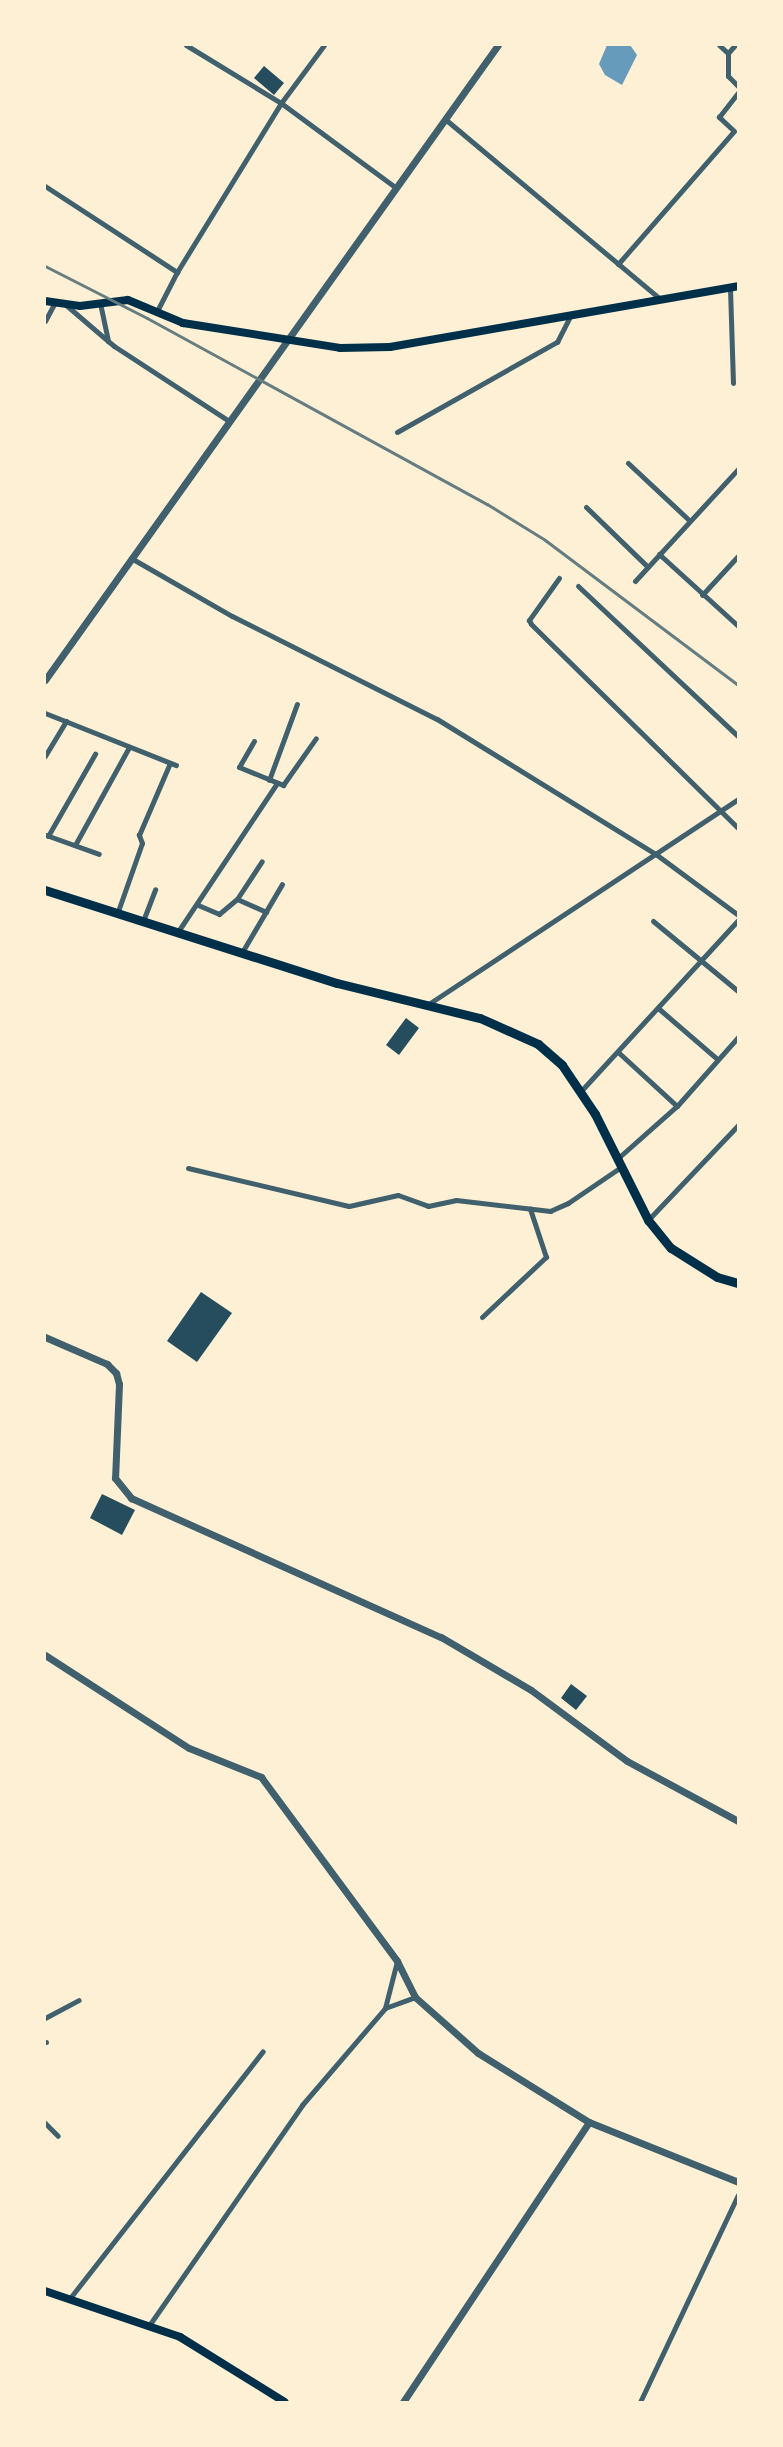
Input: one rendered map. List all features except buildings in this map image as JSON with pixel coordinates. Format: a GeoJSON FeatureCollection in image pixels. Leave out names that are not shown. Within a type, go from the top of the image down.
{"type":"FeatureCollection","features":[{"type":"Feature","properties":{"kind":"highway"},"geometry":{"type":"LineString","coordinates":[[45,890],[241,954],[497,1024],[538,1044],[562,1065],[580,1092],[648,1220],[680,1256],[717,1277],[738,1283]]}},
{"type":"Feature","properties":{"kind":"main road"},"geometry":{"type":"LineString","coordinates":[[45,301],[100,303],[128,300],[183,323],[286,342],[340,348],[390,347],[734,287]]}},
{"type":"Feature","properties":{"kind":"main road"},"geometry":{"type":"LineString","coordinates":[[45,2291],[150,2324],[198,2348],[285,2402]]}},
{"type":"Feature","properties":{"kind":"street"},"geometry":{"type":"LineString","coordinates":[[186,45],[281,103],[395,187]]}},
{"type":"Feature","properties":{"kind":"street"},"geometry":{"type":"LineString","coordinates":[[157,311],[177,272],[281,103],[324,45]]}},
{"type":"Feature","properties":{"kind":"street"},"geometry":{"type":"LineString","coordinates":[[45,680],[498,45]]}},
{"type":"Feature","properties":{"kind":"street"},"geometry":{"type":"LineString","coordinates":[[719,45],[728,53]]}},
{"type":"Feature","properties":{"kind":"street"},"geometry":{"type":"LineString","coordinates":[[735,45],[728,53],[728,76],[738,86]]}},
{"type":"Feature","properties":{"kind":"street"},"geometry":{"type":"LineString","coordinates":[[618,264],[734,131],[719,117],[738,93]]}},
{"type":"Feature","properties":{"kind":"street"},"geometry":{"type":"LineString","coordinates":[[445,119],[662,301]]}},
{"type":"Feature","properties":{"kind":"street"},"geometry":{"type":"LineString","coordinates":[[45,186],[177,272]]}},
{"type":"Feature","properties":{"kind":"street"},"geometry":{"type":"LineString","coordinates":[[734,287],[734,383]]}},
{"type":"Feature","properties":{"kind":"street"},"geometry":{"type":"LineString","coordinates":[[45,321],[60,302],[108,340],[229,421]]}},
{"type":"Feature","properties":{"kind":"street"},"geometry":{"type":"LineString","coordinates":[[100,303],[108,340]]}},
{"type":"Feature","properties":{"kind":"street"},"geometry":{"type":"LineString","coordinates":[[397,432],[557,342],[570,316]]}},
{"type":"Feature","properties":{"kind":"street"},"geometry":{"type":"LineString","coordinates":[[628,463],[689,520]]}},
{"type":"Feature","properties":{"kind":"street"},"geometry":{"type":"LineString","coordinates":[[635,581],[738,469]]}},
{"type":"Feature","properties":{"kind":"street"},"geometry":{"type":"LineString","coordinates":[[586,507],[648,567]]}},
{"type":"Feature","properties":{"kind":"street"},"geometry":{"type":"LineString","coordinates":[[659,554],[738,626]]}},
{"type":"Feature","properties":{"kind":"street"},"geometry":{"type":"LineString","coordinates":[[702,595],[738,556]]}},
{"type":"Feature","properties":{"kind":"street"},"geometry":{"type":"LineString","coordinates":[[131,558],[232,616],[437,719],[657,855],[738,915]]}},
{"type":"Feature","properties":{"kind":"street"},"geometry":{"type":"LineString","coordinates":[[560,578],[529,620],[531,624],[738,828]]}},
{"type":"Feature","properties":{"kind":"street"},"geometry":{"type":"LineString","coordinates":[[578,586],[738,736]]}},
{"type":"Feature","properties":{"kind":"street"},"geometry":{"type":"LineString","coordinates":[[269,780],[297,704]]}},
{"type":"Feature","properties":{"kind":"street"},"geometry":{"type":"LineString","coordinates":[[45,713],[173,764],[139,835],[142,843],[117,914]]}},
{"type":"Feature","properties":{"kind":"street"},"geometry":{"type":"LineString","coordinates":[[45,756],[66,721]]}},
{"type":"Feature","properties":{"kind":"street"},"geometry":{"type":"LineString","coordinates":[[254,741],[239,767],[277,783],[286,783],[316,738]]}},
{"type":"Feature","properties":{"kind":"street"},"geometry":{"type":"LineString","coordinates":[[75,845],[129,747]]}},
{"type":"Feature","properties":{"kind":"street"},"geometry":{"type":"LineString","coordinates":[[95,754],[46,835],[99,854]]}},
{"type":"Feature","properties":{"kind":"street"},"geometry":{"type":"LineString","coordinates":[[177,934],[277,783]]}},
{"type":"Feature","properties":{"kind":"street"},"geometry":{"type":"LineString","coordinates":[[427,1005],[657,855],[738,799]]}},
{"type":"Feature","properties":{"kind":"street"},"geometry":{"type":"LineString","coordinates":[[198,904],[219,914],[237,899],[262,861]]}},
{"type":"Feature","properties":{"kind":"street"},"geometry":{"type":"LineString","coordinates":[[241,954],[282,884]]}},
{"type":"Feature","properties":{"kind":"street"},"geometry":{"type":"LineString","coordinates":[[142,923],[155,889]]}},
{"type":"Feature","properties":{"kind":"street"},"geometry":{"type":"LineString","coordinates":[[237,899],[266,912]]}},
{"type":"Feature","properties":{"kind":"street"},"geometry":{"type":"LineString","coordinates":[[580,1092],[704,961],[738,920]]}},
{"type":"Feature","properties":{"kind":"street"},"geometry":{"type":"LineString","coordinates":[[653,921],[738,991]]}},
{"type":"Feature","properties":{"kind":"street"},"geometry":{"type":"LineString","coordinates":[[658,1008],[717,1059]]}},
{"type":"Feature","properties":{"kind":"street"},"geometry":{"type":"LineString","coordinates":[[188,1168],[349,1206],[385,1195],[398,1195],[428,1206],[456,1200],[550,1211],[568,1203],[619,1163],[677,1106],[738,1037]]}},
{"type":"Feature","properties":{"kind":"street"},"geometry":{"type":"LineString","coordinates":[[618,1052],[677,1106]]}},
{"type":"Feature","properties":{"kind":"street"},"geometry":{"type":"LineString","coordinates":[[648,1220],[738,1125]]}},
{"type":"Feature","properties":{"kind":"street"},"geometry":{"type":"LineString","coordinates":[[482,1317],[546,1257],[530,1209]]}},
{"type":"Feature","properties":{"kind":"street"},"geometry":{"type":"LineString","coordinates":[[45,1337],[107,1364],[116,1373],[119,1384],[115,1478],[131,1498],[441,1637],[531,1690],[627,1761],[738,1821]]}},
{"type":"Feature","properties":{"kind":"street"},"geometry":{"type":"LineString","coordinates":[[45,1655],[189,1748],[261,1777],[397,1961],[415,1997],[478,2053],[589,2122],[738,2182]]}},
{"type":"Feature","properties":{"kind":"street"},"geometry":{"type":"LineString","coordinates":[[150,2324],[302,2105],[385,2008],[397,1961]]}},
{"type":"Feature","properties":{"kind":"street"},"geometry":{"type":"LineString","coordinates":[[385,2008],[415,1997]]}},
{"type":"Feature","properties":{"kind":"street"},"geometry":{"type":"LineString","coordinates":[[45,2018],[79,2000]]}},
{"type":"Feature","properties":{"kind":"street"},"geometry":{"type":"LineString","coordinates":[[70,2298],[263,2051]]}},
{"type":"Feature","properties":{"kind":"street"},"geometry":{"type":"LineString","coordinates":[[403,2402],[589,2122]]}},
{"type":"Feature","properties":{"kind":"street"},"geometry":{"type":"LineString","coordinates":[[45,2123],[58,2136]]}},
{"type":"Feature","properties":{"kind":"street"},"geometry":{"type":"LineString","coordinates":[[640,2402],[738,2195]]}},
{"type":"Feature","properties":{"kind":"water"},"geometry":{"type":"Polygon","coordinates":[[[607,45],[630,45],[637,55],[622,85],[605,75],[599,64],[607,45]]]}},
{"type":"Feature","properties":{"kind":"railway"},"geometry":{"type":"LineString","coordinates":[[45,266],[147,318],[487,504],[545,540],[738,685]]}}]}
